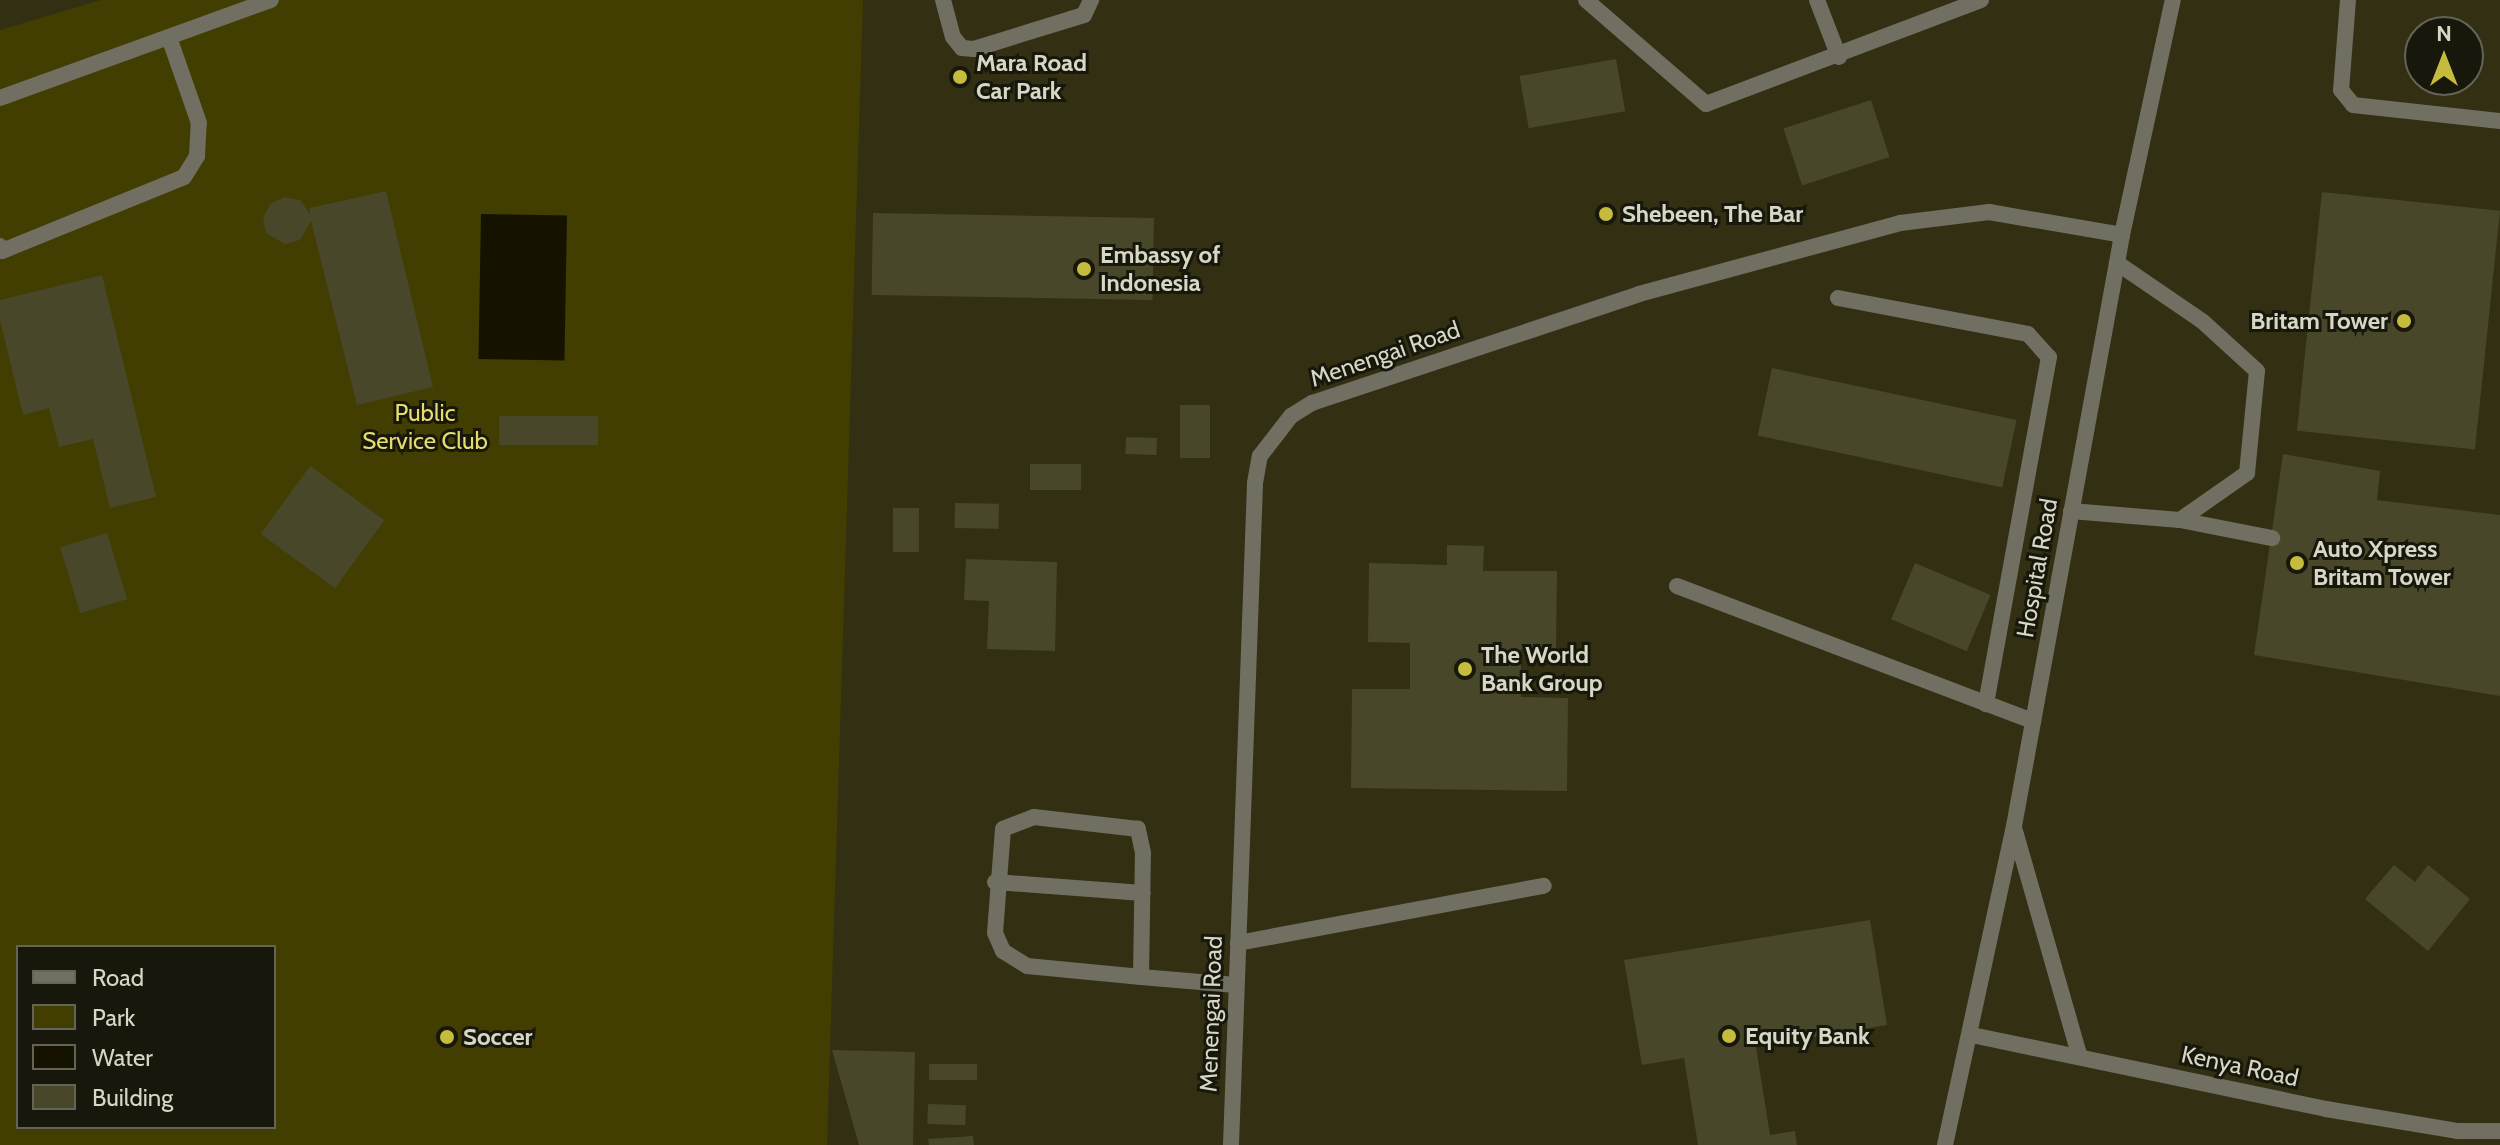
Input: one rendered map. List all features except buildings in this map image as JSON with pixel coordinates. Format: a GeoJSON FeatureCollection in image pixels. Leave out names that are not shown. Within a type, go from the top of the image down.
{"type":"FeatureCollection","features":[{"type":"Feature","properties":{"kind":"street"},"geometry":{"type":"LineString","coordinates":[[0,98],[170,40],[271,0]]}},
{"type":"Feature","properties":{"kind":"street"},"geometry":{"type":"LineString","coordinates":[[943,0],[953,37],[962,48],[974,49],[1084,15],[1091,0]]}},
{"type":"Feature","properties":{"kind":"street"},"geometry":{"type":"LineString","coordinates":[[1586,0],[1706,104],[1839,57],[1981,0]]}},
{"type":"Feature","properties":{"kind":"street"},"geometry":{"type":"LineString","coordinates":[[1817,0],[1839,57]]}},
{"type":"Feature","properties":{"kind":"street","name":"Hospital Road"},"geometry":{"type":"LineString","coordinates":[[1945,1145],[1972,1035],[2014,826],[2122,235],[2173,0]]}},
{"type":"Feature","properties":{"kind":"street"},"geometry":{"type":"LineString","coordinates":[[2348,0],[2341,90],[2353,105],[2500,121]]}},
{"type":"Feature","properties":{"kind":"street"},"geometry":{"type":"LineString","coordinates":[[1,250],[184,177],[197,156],[199,123],[170,40]]}},
{"type":"Feature","properties":{"kind":"street","name":"Menengai Road"},"geometry":{"type":"LineString","coordinates":[[1231,1145],[1255,483],[1260,456],[1291,416],[1312,403],[1639,294],[1900,223],[1989,212],[2122,235]]}},
{"type":"Feature","properties":{"kind":"street"},"geometry":{"type":"LineString","coordinates":[[2117,263],[2202,321],[2257,371],[2247,473],[2180,520]]}},
{"type":"Feature","properties":{"kind":"street"},"geometry":{"type":"LineString","coordinates":[[1838,298],[2028,334],[2049,357],[1986,704]]}},
{"type":"Feature","properties":{"kind":"street"},"geometry":{"type":"LineString","coordinates":[[2071,511],[2180,520],[2272,538]]}},
{"type":"Feature","properties":{"kind":"street"},"geometry":{"type":"LineString","coordinates":[[1677,586],[2033,721]]}},
{"type":"Feature","properties":{"kind":"street"},"geometry":{"type":"LineString","coordinates":[[1141,977],[1143,839],[1138,829],[1123,823],[1015,821],[998,842],[995,933],[1003,951],[1027,966],[1141,977],[1236,985]]}},
{"type":"Feature","properties":{"kind":"street"},"geometry":{"type":"LineString","coordinates":[[2014,826],[2080,1057]]}},
{"type":"Feature","properties":{"kind":"street"},"geometry":{"type":"LineString","coordinates":[[995,882],[1143,893]]}},
{"type":"Feature","properties":{"kind":"street"},"geometry":{"type":"LineString","coordinates":[[1238,943],[1544,886]]}},
{"type":"Feature","properties":{"kind":"street","name":"Kenya Road"},"geometry":{"type":"LineString","coordinates":[[1972,1035],[2326,1109],[2458,1131],[2500,1131]]}},
{"type":"Feature","properties":{"kind":"green space","name":"Public Service Club"},"geometry":{"type":"Polygon","coordinates":[[[101,0],[863,0],[827,1145],[0,1145],[0,30],[101,0]]]}},
{"type":"Feature","properties":{"kind":"water"},"geometry":{"type":"Polygon","coordinates":[[[481,214],[567,216],[564,360],[478,359],[481,214]]]}},
{"type":"Feature","properties":{"kind":"place","name":"Mara Road Car Park"},"geometry":{"type":"Point","coordinates":[960,77]}},
{"type":"Feature","properties":{"kind":"place","name":"Shebeen, The Bar"},"geometry":{"type":"Point","coordinates":[1606,214]}},
{"type":"Feature","properties":{"kind":"place","name":"Embassy of Indonesia"},"geometry":{"type":"Point","coordinates":[1084,269]}},
{"type":"Feature","properties":{"kind":"place","name":"Britam Tower"},"geometry":{"type":"Point","coordinates":[2404,321]}},
{"type":"Feature","properties":{"kind":"place","name":"Auto Xpress Britam Tower"},"geometry":{"type":"Point","coordinates":[2297,563]}},
{"type":"Feature","properties":{"kind":"place","name":"The World Bank Group"},"geometry":{"type":"Point","coordinates":[1465,669]}},
{"type":"Feature","properties":{"kind":"place","name":"Equity Bank"},"geometry":{"type":"Point","coordinates":[1729,1036]}},
{"type":"Feature","properties":{"kind":"place","name":"Soccer"},"geometry":{"type":"Point","coordinates":[447,1037]}}]}
